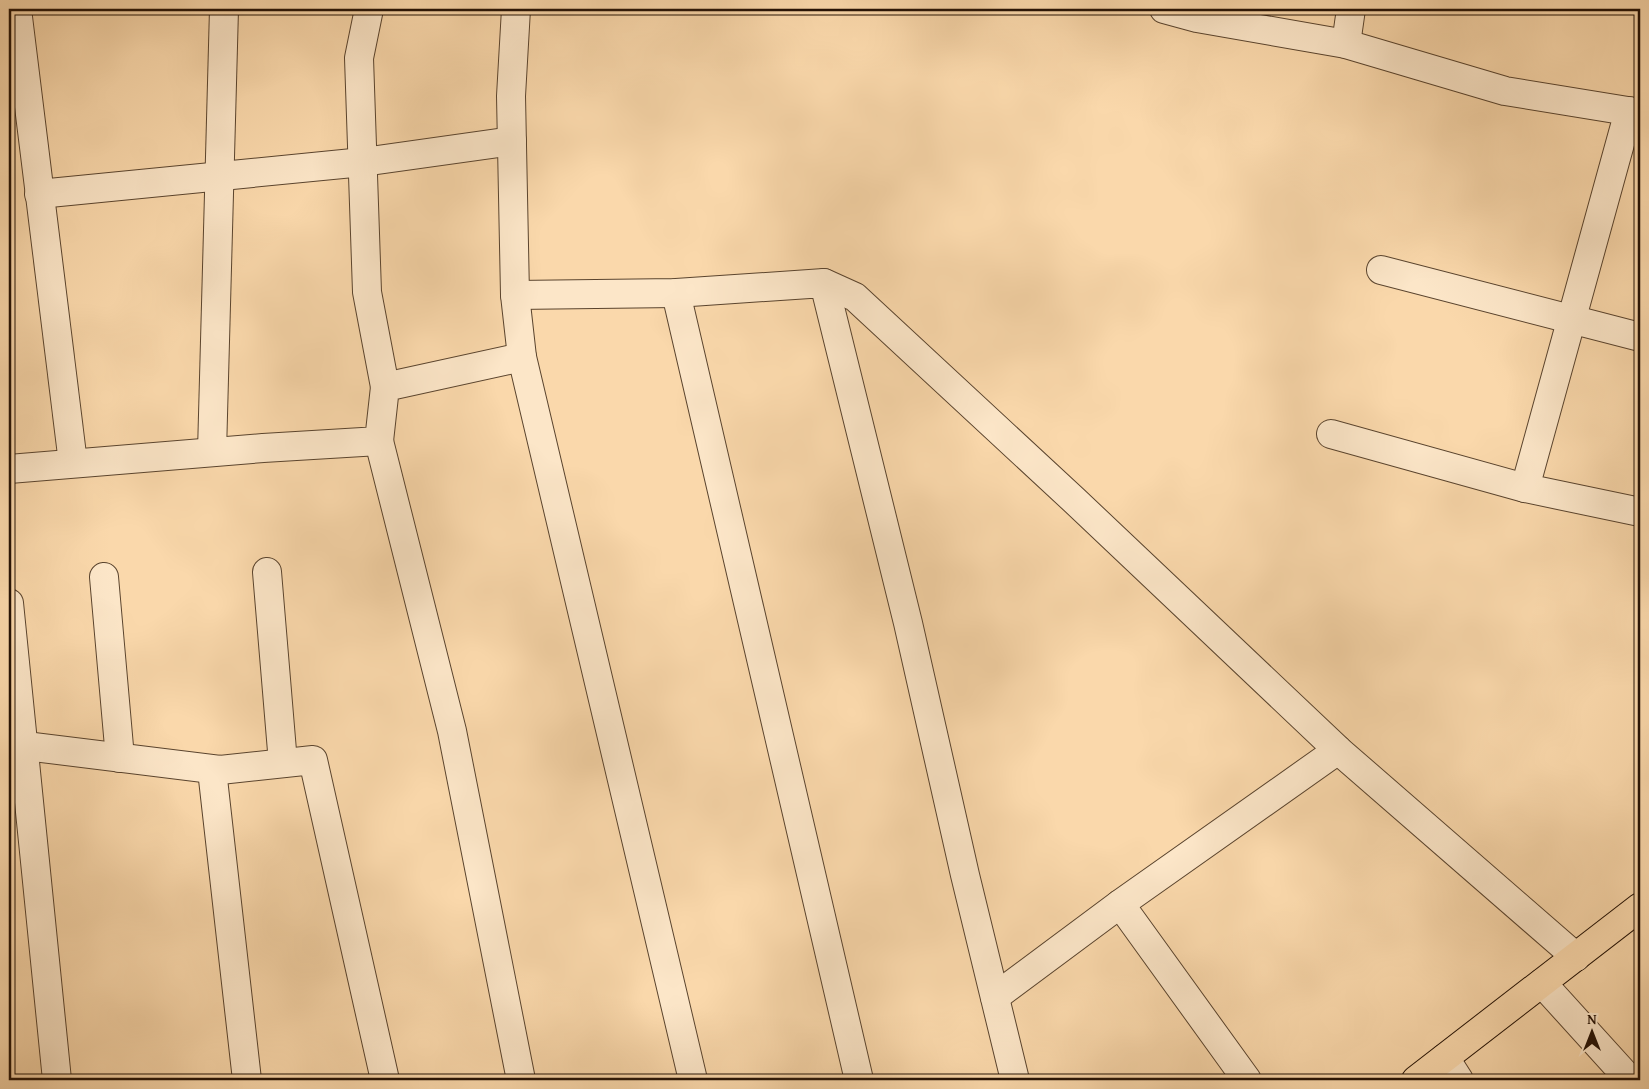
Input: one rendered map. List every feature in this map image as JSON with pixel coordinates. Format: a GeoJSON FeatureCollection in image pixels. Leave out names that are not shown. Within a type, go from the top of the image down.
{"type":"FeatureCollection","features":[{"type":"Feature","properties":{"kind":"highway"},"geometry":{"type":"LineString","coordinates":[[1416,1080],[1452,1069],[1542,983],[1640,907]]}},
{"type":"Feature","properties":{"kind":"street"},"geometry":{"type":"LineString","coordinates":[[17,9],[73,463]]}},
{"type":"Feature","properties":{"kind":"street"},"geometry":{"type":"LineString","coordinates":[[212,452],[218,175],[224,9]]}},
{"type":"Feature","properties":{"kind":"street"},"geometry":{"type":"LineString","coordinates":[[369,9],[359,58],[367,292],[384,387],[379,441],[452,731],[521,1080]]}},
{"type":"Feature","properties":{"kind":"street"},"geometry":{"type":"LineString","coordinates":[[516,9],[511,96],[516,295],[522,358],[693,1080]]}},
{"type":"Feature","properties":{"kind":"street"},"geometry":{"type":"LineString","coordinates":[[1164,9],[1198,13],[1346,44],[1505,91],[1634,112],[1572,320],[1525,488]]}},
{"type":"Feature","properties":{"kind":"street"},"geometry":{"type":"LineString","coordinates":[[1346,44],[1350,9]]}},
{"type":"Feature","properties":{"kind":"street"},"geometry":{"type":"LineString","coordinates":[[39,194],[363,162],[512,141]]}},
{"type":"Feature","properties":{"kind":"street"},"geometry":{"type":"LineString","coordinates":[[1381,270],[1640,338]]}},
{"type":"Feature","properties":{"kind":"street"},"geometry":{"type":"LineString","coordinates":[[516,295],[676,293],[824,283],[855,297],[1074,500],[1338,750],[1576,957]]}},
{"type":"Feature","properties":{"kind":"street"},"geometry":{"type":"LineString","coordinates":[[824,283],[908,623],[965,875],[1015,1080]]}},
{"type":"Feature","properties":{"kind":"street"},"geometry":{"type":"LineString","coordinates":[[676,293],[859,1080]]}},
{"type":"Feature","properties":{"kind":"street"},"geometry":{"type":"LineString","coordinates":[[384,387],[522,358]]}},
{"type":"Feature","properties":{"kind":"street"},"geometry":{"type":"LineString","coordinates":[[1331,434],[1525,488],[1640,512]]}},
{"type":"Feature","properties":{"kind":"street"},"geometry":{"type":"LineString","coordinates":[[9,469],[212,452],[379,441]]}},
{"type":"Feature","properties":{"kind":"street"},"geometry":{"type":"LineString","coordinates":[[267,572],[284,763]]}},
{"type":"Feature","properties":{"kind":"street"},"geometry":{"type":"LineString","coordinates":[[104,577],[120,758]]}},
{"type":"Feature","properties":{"kind":"street"},"geometry":{"type":"LineString","coordinates":[[9,603],[16,745],[57,1080]]}},
{"type":"Feature","properties":{"kind":"street"},"geometry":{"type":"LineString","coordinates":[[16,745],[212,770],[313,760],[385,1080]]}},
{"type":"Feature","properties":{"kind":"street"},"geometry":{"type":"LineString","coordinates":[[995,997],[1120,904],[1338,750]]}},
{"type":"Feature","properties":{"kind":"street"},"geometry":{"type":"LineString","coordinates":[[212,770],[247,1080]]}},
{"type":"Feature","properties":{"kind":"street"},"geometry":{"type":"LineString","coordinates":[[1120,904],[1247,1080]]}},
{"type":"Feature","properties":{"kind":"street"},"geometry":{"type":"LineString","coordinates":[[1542,983],[1630,1080]]}}]}
